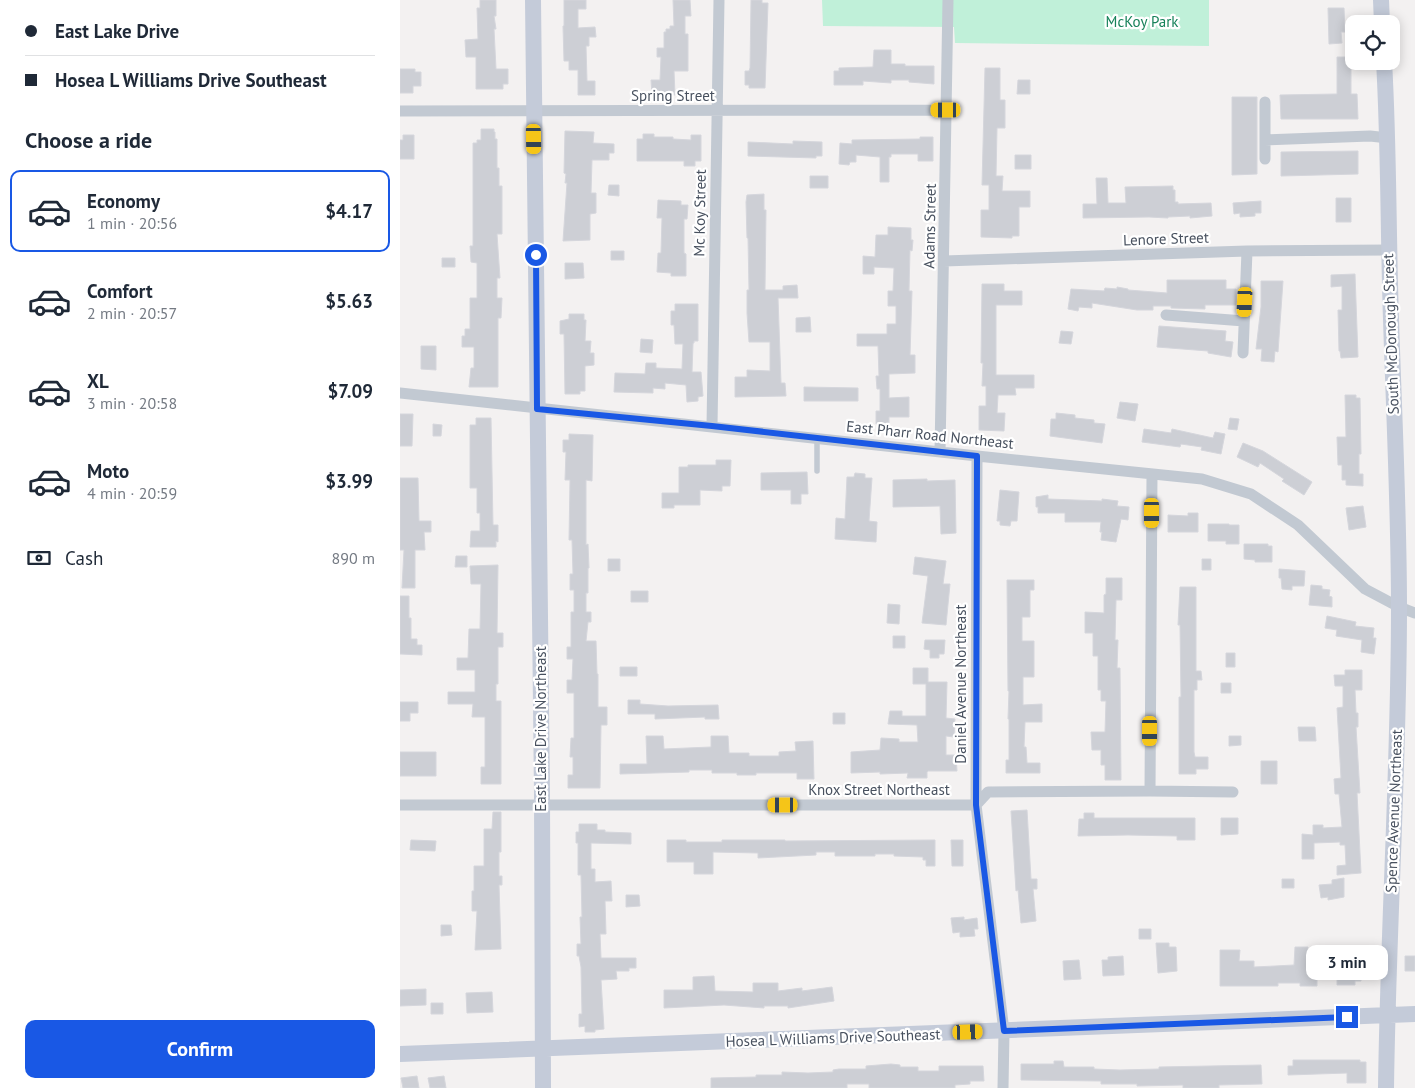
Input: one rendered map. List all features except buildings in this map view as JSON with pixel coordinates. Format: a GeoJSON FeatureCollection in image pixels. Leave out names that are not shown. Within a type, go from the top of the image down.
{"type":"FeatureCollection","features":[{"type":"Feature","properties":{"kind":"street","name":"East Lake Drive Northeast"},"geometry":{"type":"LineString","coordinates":[[532,0],[543,1088]]}},
{"type":"Feature","properties":{"kind":"street","name":"Mc Koy Street"},"geometry":{"type":"LineString","coordinates":[[712,426],[719,0]]}},
{"type":"Feature","properties":{"kind":"street","name":"Adams Street"},"geometry":{"type":"LineString","coordinates":[[940,452],[948,0]]}},
{"type":"Feature","properties":{"kind":"street"},"geometry":{"type":"LineString","coordinates":[[1381,0],[1382,15]]}},
{"type":"Feature","properties":{"kind":"street","name":"South McDonough Street"},"geometry":{"type":"LineString","coordinates":[[1384,70],[1388,138],[1389,250],[1399,607]]}},
{"type":"Feature","properties":{"kind":"street"},"geometry":{"type":"LineString","coordinates":[[1265,102],[1265,158]]}},
{"type":"Feature","properties":{"kind":"street","name":"Spring Street"},"geometry":{"type":"LineString","coordinates":[[400,111],[946,110]]}},
{"type":"Feature","properties":{"kind":"street"},"geometry":{"type":"LineString","coordinates":[[1265,140],[1370,136],[1388,138]]}},
{"type":"Feature","properties":{"kind":"street","name":"Lenore Street"},"geometry":{"type":"LineString","coordinates":[[944,261],[1247,252],[1389,250]]}},
{"type":"Feature","properties":{"kind":"street"},"geometry":{"type":"LineString","coordinates":[[1243,353],[1247,252]]}},
{"type":"Feature","properties":{"kind":"street"},"geometry":{"type":"LineString","coordinates":[[1166,315],[1244,321]]}},
{"type":"Feature","properties":{"kind":"street","name":"East Pharr Road Northeast"},"geometry":{"type":"LineString","coordinates":[[400,393],[977,456],[1202,478],[1252,494],[1298,526],[1365,589],[1399,607],[1415,613]]}},
{"type":"Feature","properties":{"kind":"street","name":"Daniel Avenue Northeast"},"geometry":{"type":"LineString","coordinates":[[977,456],[976,805],[1004,1031],[1003,1088]]}},
{"type":"Feature","properties":{"kind":"street"},"geometry":{"type":"LineString","coordinates":[[1150,791],[1152,474]]}},
{"type":"Feature","properties":{"kind":"street","name":"Spence Avenue Northeast"},"geometry":{"type":"LineString","coordinates":[[1386,1088],[1399,607]]}},
{"type":"Feature","properties":{"kind":"street"},"geometry":{"type":"LineString","coordinates":[[976,805],[988,792],[1233,792]]}},
{"type":"Feature","properties":{"kind":"street","name":"Knox Street Northeast"},"geometry":{"type":"LineString","coordinates":[[400,806],[976,805]]}},
{"type":"Feature","properties":{"kind":"street","name":"Hosea L Williams Drive Southeast"},"geometry":{"type":"LineString","coordinates":[[400,1054],[543,1050],[1415,1014]]}},
{"type":"Feature","properties":{"kind":"lane"},"geometry":{"type":"LineString","coordinates":[[817,438],[817,471]]}},
{"type":"Feature","properties":{"kind":"green space","name":"McKoy Park"},"geometry":{"type":"Polygon","coordinates":[[[822,0],[1209,0],[1209,46],[955,43],[954,27],[823,26],[822,0]]]}},
{"type":"Feature","properties":{"kind":"route"},"geometry":{"type":"LineString","coordinates":[[536,255],[537,409],[712,426],[977,456],[976,805],[1004,1031],[1347,1017]]}}]}
